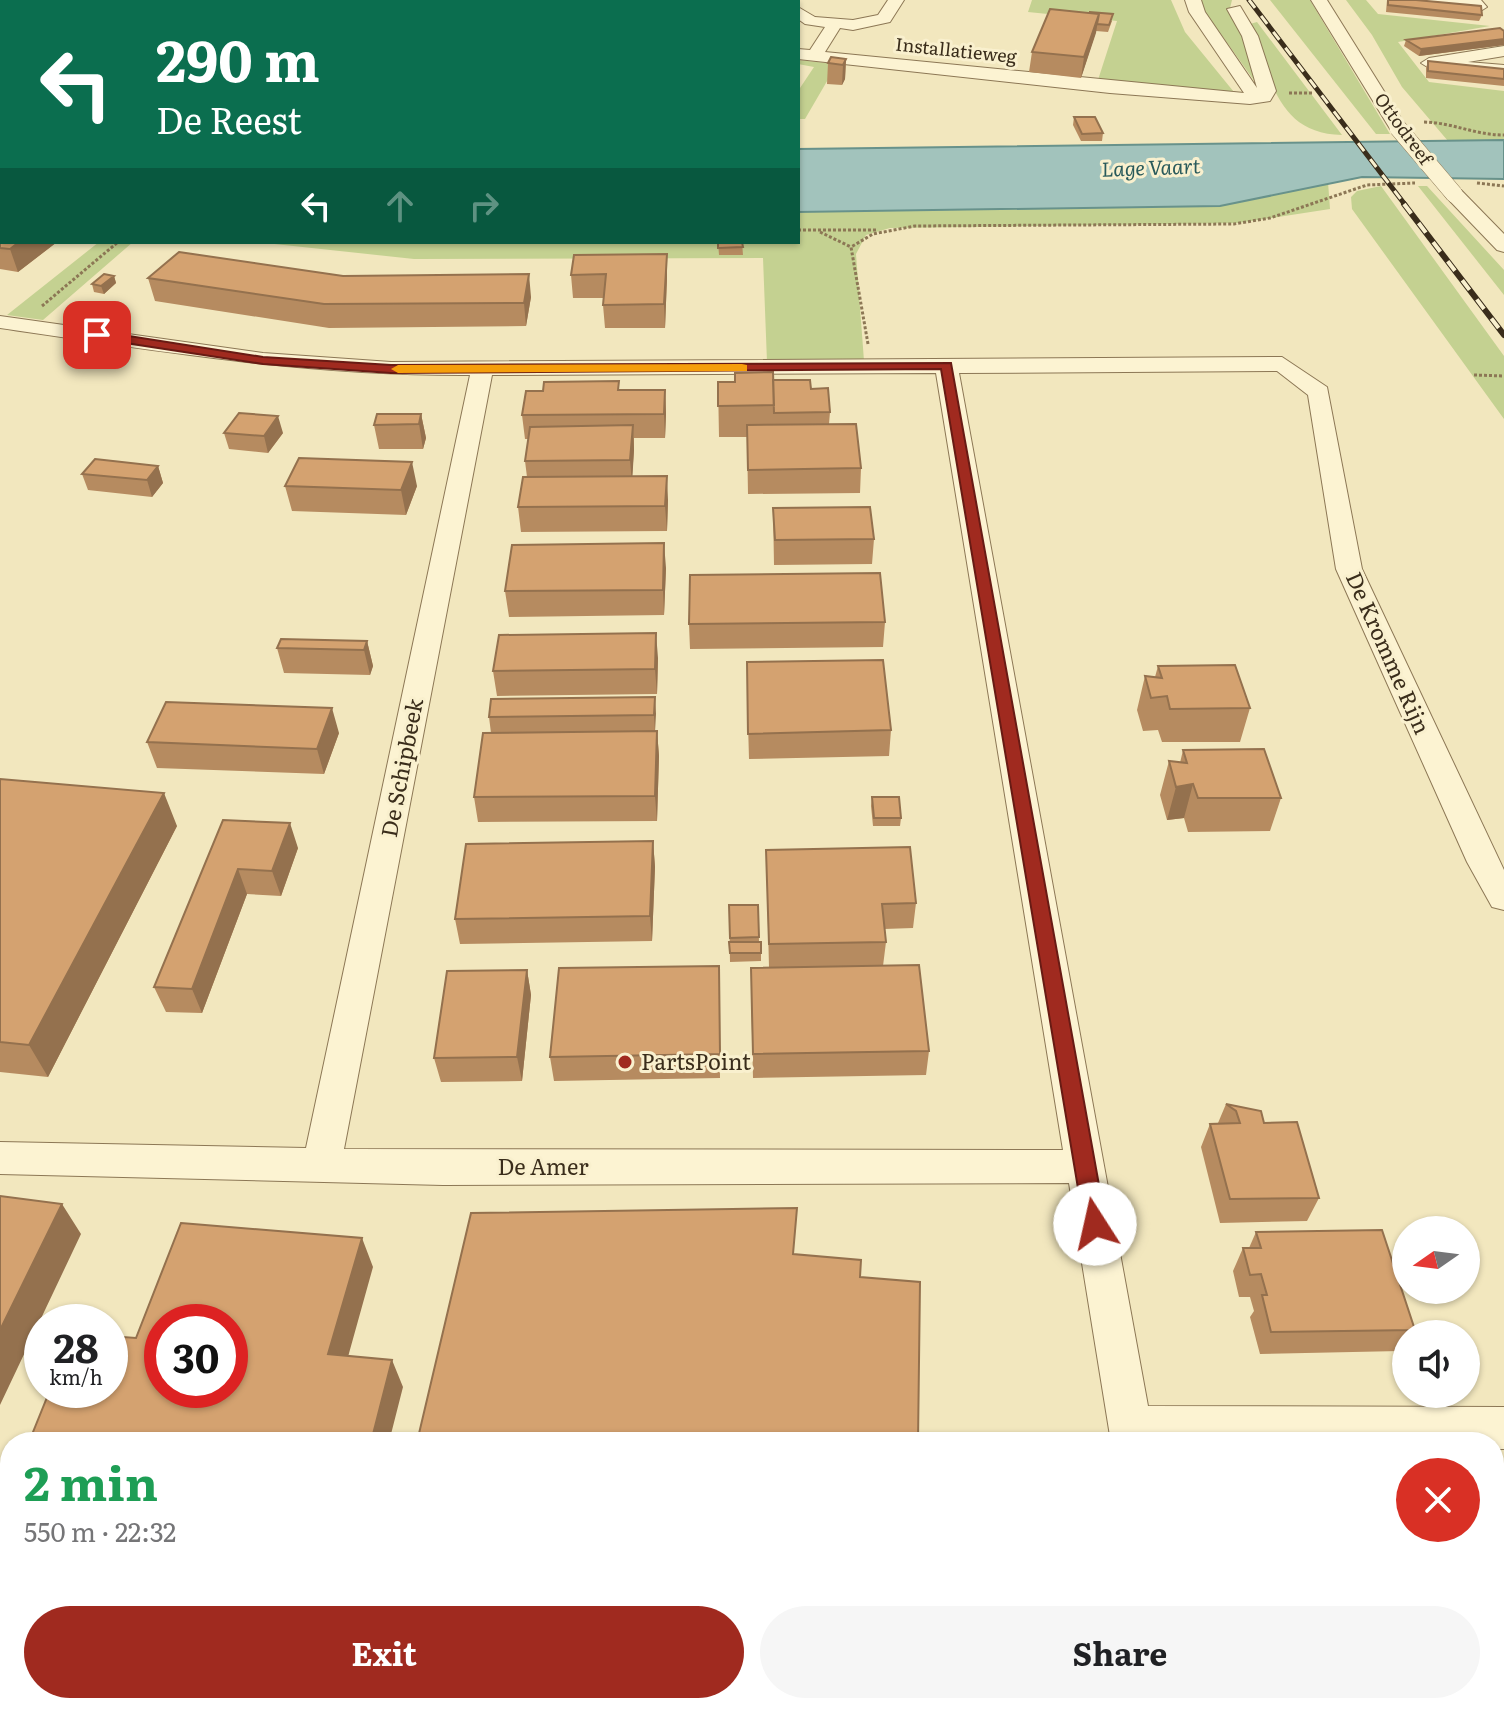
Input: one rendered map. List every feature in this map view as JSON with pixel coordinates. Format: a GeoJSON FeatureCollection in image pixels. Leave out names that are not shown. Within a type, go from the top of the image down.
{"type":"FeatureCollection","features":[{"type":"Feature","properties":{"kind":"street"},"geometry":{"type":"LineString","coordinates":[[800,12],[811,21],[853,25],[884,19],[896,0]]}},
{"type":"Feature","properties":{"kind":"street"},"geometry":{"type":"LineString","coordinates":[[1193,0],[1197,12],[1247,82],[1254,95],[1250,99]]}},
{"type":"Feature","properties":{"kind":"street","name":"Ottodreef"},"geometry":{"type":"LineString","coordinates":[[1319,0],[1398,128],[1454,194],[1504,246]]}},
{"type":"Feature","properties":{"kind":"street"},"geometry":{"type":"LineString","coordinates":[[1412,0],[1479,7],[1473,0]]}},
{"type":"Feature","properties":{"kind":"street"},"geometry":{"type":"LineString","coordinates":[[1235,9],[1250,36],[1267,91],[1264,97],[1250,99]]}},
{"type":"Feature","properties":{"kind":"street"},"geometry":{"type":"LineString","coordinates":[[806,55],[836,23]]}},
{"type":"Feature","properties":{"kind":"street"},"geometry":{"type":"LineString","coordinates":[[1504,51],[1429,63],[1504,70]]}},
{"type":"Feature","properties":{"kind":"street","name":"Installatieweg"},"geometry":{"type":"LineString","coordinates":[[806,55],[1110,88],[1250,99]]}},
{"type":"Feature","properties":{"kind":"street","name":"De Kromme Rijn"},"geometry":{"type":"LineString","coordinates":[[10,323],[263,360],[482,370],[1282,364],[1319,392],[1349,569],[1483,862],[1504,898]]}},
{"type":"Feature","properties":{"kind":"street"},"geometry":{"type":"LineString","coordinates":[[946,365],[1131,1432]]}},
{"type":"Feature","properties":{"kind":"street","name":"De Schipbeek"},"geometry":{"type":"LineString","coordinates":[[322,1165],[482,370]]}},
{"type":"Feature","properties":{"kind":"street","name":"De Amer"},"geometry":{"type":"LineString","coordinates":[[0,1158],[322,1165],[1085,1166]]}},
{"type":"Feature","properties":{"kind":"street"},"geometry":{"type":"LineString","coordinates":[[1291,1432],[1504,1428]]}},
{"type":"Feature","properties":{"kind":"path"},"geometry":{"type":"LineString","coordinates":[[1278,93],[1312,93]]}},
{"type":"Feature","properties":{"kind":"path"},"geometry":{"type":"LineString","coordinates":[[1423,122],[1453,123],[1479,135],[1504,135]]}},
{"type":"Feature","properties":{"kind":"path"},"geometry":{"type":"LineString","coordinates":[[800,230],[882,230],[915,226],[1234,224],[1270,218],[1367,185],[1415,183]]}},
{"type":"Feature","properties":{"kind":"path"},"geometry":{"type":"LineString","coordinates":[[1476,183],[1504,186]]}},
{"type":"Feature","properties":{"kind":"path"},"geometry":{"type":"LineString","coordinates":[[816,230],[851,247]]}},
{"type":"Feature","properties":{"kind":"path"},"geometry":{"type":"LineString","coordinates":[[851,247],[863,236],[882,230]]}},
{"type":"Feature","properties":{"kind":"path"},"geometry":{"type":"LineString","coordinates":[[10,323],[115,244]]}},
{"type":"Feature","properties":{"kind":"path"},"geometry":{"type":"LineString","coordinates":[[851,247],[872,366]]}},
{"type":"Feature","properties":{"kind":"path"},"geometry":{"type":"LineString","coordinates":[[1474,375],[1504,376]]}},
{"type":"Feature","properties":{"kind":"green space"},"geometry":{"type":"Polygon","coordinates":[[[1032,0],[1171,0],[1185,32],[1238,97],[1097,83],[1117,21],[1028,12],[1032,0]]]}},
{"type":"Feature","properties":{"kind":"green space"},"geometry":{"type":"Polygon","coordinates":[[[1201,0],[1232,0],[1230,8],[1236,17],[1258,86],[1203,9],[1201,0]]]}},
{"type":"Feature","properties":{"kind":"green space"},"geometry":{"type":"Polygon","coordinates":[[[1270,0],[1310,0],[1390,134],[1376,134],[1270,0]]]}},
{"type":"Feature","properties":{"kind":"green space"},"geometry":{"type":"Polygon","coordinates":[[[1346,0],[1366,0],[1378,14],[1490,26],[1398,42],[1429,82],[1504,91],[1504,140],[1448,141],[1402,87],[1372,35],[1346,0]]]}},
{"type":"Feature","properties":{"kind":"green space"},"geometry":{"type":"Polygon","coordinates":[[[1257,22],[1342,135],[1320,132],[1289,113],[1270,81],[1250,24],[1257,22]]]}},
{"type":"Feature","properties":{"kind":"green space"},"geometry":{"type":"Polygon","coordinates":[[[800,60],[837,64],[805,119],[800,119],[800,88],[814,67],[800,64],[800,60]]]}},
{"type":"Feature","properties":{"kind":"green space"},"geometry":{"type":"Polygon","coordinates":[[[1328,182],[1330,209],[1238,223],[890,228],[866,235],[856,254],[864,361],[767,362],[763,258],[414,259],[275,244],[800,244],[800,212],[1220,206],[1328,182]]]}},
{"type":"Feature","properties":{"kind":"green space"},"geometry":{"type":"Polygon","coordinates":[[[1381,186],[1504,356],[1504,419],[1352,209],[1351,197],[1357,191],[1381,186]]]}},
{"type":"Feature","properties":{"kind":"green space"},"geometry":{"type":"Polygon","coordinates":[[[1418,186],[1427,186],[1504,270],[1504,295],[1418,186]]]}},
{"type":"Feature","properties":{"kind":"green space"},"geometry":{"type":"Polygon","coordinates":[[[96,244],[131,244],[43,320],[7,315],[96,244]]]}},
{"type":"Feature","properties":{"kind":"water","name":"Lage Vaart"},"geometry":{"type":"Polygon","coordinates":[[[1504,140],[1504,179],[1362,177],[1220,206],[800,212],[800,149],[1504,140]]]}},
{"type":"Feature","properties":{"kind":"building"},"geometry":{"type":"Polygon","coordinates":[[[1388,0],[1481,6],[1482,15],[1388,5],[1388,0]]]}},
{"type":"Feature","properties":{"kind":"building"},"geometry":{"type":"Polygon","coordinates":[[[1050,9],[1099,14],[1084,57],[1032,52],[1050,9]]]}},
{"type":"Feature","properties":{"kind":"building"},"geometry":{"type":"Polygon","coordinates":[[[1089,12],[1113,14],[1109,25],[1097,24],[1099,14],[1089,12]]]}},
{"type":"Feature","properties":{"kind":"building"},"geometry":{"type":"Polygon","coordinates":[[[1500,28],[1504,31],[1504,39],[1421,49],[1406,40],[1500,28]]]}},
{"type":"Feature","properties":{"kind":"building"},"geometry":{"type":"Polygon","coordinates":[[[831,57],[846,59],[843,65],[828,63],[831,57]]]}},
{"type":"Feature","properties":{"kind":"building"},"geometry":{"type":"Polygon","coordinates":[[[1428,61],[1504,69],[1504,79],[1428,71],[1428,61]]]}},
{"type":"Feature","properties":{"kind":"building"},"geometry":{"type":"Polygon","coordinates":[[[1074,117],[1095,117],[1103,133],[1082,134],[1074,117]]]}},
{"type":"Feature","properties":{"kind":"building"},"geometry":{"type":"Polygon","coordinates":[[[0,244],[16,244],[10,249],[0,248],[0,244]]]}},
{"type":"Feature","properties":{"kind":"building"},"geometry":{"type":"Polygon","coordinates":[[[718,244],[742,244],[743,247],[718,248],[718,244]]]}},
{"type":"Feature","properties":{"kind":"building"},"geometry":{"type":"Polygon","coordinates":[[[179,252],[343,276],[529,274],[524,303],[324,304],[148,278],[179,252]]]}},
{"type":"Feature","properties":{"kind":"building"},"geometry":{"type":"Polygon","coordinates":[[[667,254],[664,304],[603,305],[606,274],[571,275],[574,255],[667,254]]]}},
{"type":"Feature","properties":{"kind":"building"},"geometry":{"type":"Polygon","coordinates":[[[104,274],[114,276],[101,286],[92,284],[104,274]]]}},
{"type":"Feature","properties":{"kind":"building"},"geometry":{"type":"Polygon","coordinates":[[[773,372],[774,405],[718,406],[718,382],[735,382],[735,373],[773,372]]]}},
{"type":"Feature","properties":{"kind":"building"},"geometry":{"type":"Polygon","coordinates":[[[773,380],[810,380],[811,389],[828,388],[830,412],[774,413],[773,380]]]}},
{"type":"Feature","properties":{"kind":"building"},"geometry":{"type":"Polygon","coordinates":[[[619,381],[618,390],[665,390],[664,414],[522,415],[526,391],[543,391],[544,382],[619,381]]]}},
{"type":"Feature","properties":{"kind":"building"},"geometry":{"type":"Polygon","coordinates":[[[239,413],[278,416],[264,436],[224,433],[239,413]]]}},
{"type":"Feature","properties":{"kind":"building"},"geometry":{"type":"Polygon","coordinates":[[[377,414],[421,414],[419,424],[374,425],[377,414]]]}},
{"type":"Feature","properties":{"kind":"building"},"geometry":{"type":"Polygon","coordinates":[[[856,424],[861,468],[748,470],[747,425],[856,424]]]}},
{"type":"Feature","properties":{"kind":"building"},"geometry":{"type":"Polygon","coordinates":[[[633,425],[630,460],[525,461],[530,427],[633,425]]]}},
{"type":"Feature","properties":{"kind":"building"},"geometry":{"type":"Polygon","coordinates":[[[299,458],[412,462],[401,490],[285,486],[299,458]]]}},
{"type":"Feature","properties":{"kind":"building"},"geometry":{"type":"Polygon","coordinates":[[[95,459],[158,466],[147,480],[82,474],[95,459]]]}},
{"type":"Feature","properties":{"kind":"building"},"geometry":{"type":"Polygon","coordinates":[[[667,476],[665,506],[518,507],[523,477],[667,476]]]}},
{"type":"Feature","properties":{"kind":"building"},"geometry":{"type":"Polygon","coordinates":[[[870,507],[874,539],[775,540],[773,508],[870,507]]]}},
{"type":"Feature","properties":{"kind":"building"},"geometry":{"type":"Polygon","coordinates":[[[664,543],[663,590],[505,591],[512,545],[664,543]]]}},
{"type":"Feature","properties":{"kind":"building"},"geometry":{"type":"Polygon","coordinates":[[[880,573],[885,622],[689,624],[690,575],[880,573]]]}},
{"type":"Feature","properties":{"kind":"building"},"geometry":{"type":"Polygon","coordinates":[[[656,633],[655,669],[493,671],[499,635],[656,633]]]}},
{"type":"Feature","properties":{"kind":"building"},"geometry":{"type":"Polygon","coordinates":[[[281,639],[367,641],[364,650],[277,648],[281,639]]]}},
{"type":"Feature","properties":{"kind":"building"},"geometry":{"type":"Polygon","coordinates":[[[883,660],[891,730],[748,734],[747,662],[883,660]]]}},
{"type":"Feature","properties":{"kind":"building"},"geometry":{"type":"Polygon","coordinates":[[[1235,665],[1250,708],[1170,709],[1167,696],[1151,698],[1145,676],[1162,678],[1158,666],[1235,665]]]}},
{"type":"Feature","properties":{"kind":"building"},"geometry":{"type":"Polygon","coordinates":[[[655,697],[654,715],[489,717],[491,699],[655,697]]]}},
{"type":"Feature","properties":{"kind":"building"},"geometry":{"type":"Polygon","coordinates":[[[166,702],[332,708],[317,749],[147,742],[166,702]]]}},
{"type":"Feature","properties":{"kind":"building"},"geometry":{"type":"Polygon","coordinates":[[[657,731],[655,796],[474,797],[483,733],[657,731]]]}},
{"type":"Feature","properties":{"kind":"building"},"geometry":{"type":"Polygon","coordinates":[[[1264,749],[1281,798],[1198,798],[1193,784],[1176,787],[1169,761],[1187,763],[1183,750],[1264,749]]]}},
{"type":"Feature","properties":{"kind":"building"},"geometry":{"type":"Polygon","coordinates":[[[0,779],[164,793],[29,1045],[0,1042],[0,779]]]}},
{"type":"Feature","properties":{"kind":"building"},"geometry":{"type":"Polygon","coordinates":[[[872,797],[899,797],[901,818],[874,818],[872,797]]]}},
{"type":"Feature","properties":{"kind":"building"},"geometry":{"type":"Polygon","coordinates":[[[223,820],[290,823],[272,871],[238,869],[192,989],[154,987],[223,820]]]}},
{"type":"Feature","properties":{"kind":"building"},"geometry":{"type":"Polygon","coordinates":[[[653,841],[650,916],[455,919],[466,844],[653,841]]]}},
{"type":"Feature","properties":{"kind":"building"},"geometry":{"type":"Polygon","coordinates":[[[910,847],[916,903],[882,904],[886,942],[769,944],[766,850],[910,847]]]}},
{"type":"Feature","properties":{"kind":"building"},"geometry":{"type":"Polygon","coordinates":[[[729,905],[758,905],[759,937],[730,938],[729,905]]]}},
{"type":"Feature","properties":{"kind":"building"},"geometry":{"type":"Polygon","coordinates":[[[729,942],[761,942],[761,953],[730,953],[729,942]]]}},
{"type":"Feature","properties":{"kind":"building"},"geometry":{"type":"Polygon","coordinates":[[[919,965],[929,1051],[753,1054],[751,968],[919,965]]]}},
{"type":"Feature","properties":{"kind":"building"},"geometry":{"type":"Polygon","coordinates":[[[719,966],[720,1054],[550,1057],[559,968],[719,966]]]}},
{"type":"Feature","properties":{"kind":"building"},"geometry":{"type":"Polygon","coordinates":[[[527,970],[517,1057],[434,1058],[447,971],[527,970]]]}},
{"type":"Feature","properties":{"kind":"building"},"geometry":{"type":"Polygon","coordinates":[[[1226,1104],[1261,1111],[1264,1123],[1297,1122],[1319,1198],[1230,1199],[1210,1124],[1240,1123],[1236,1111],[1226,1104]]]}},
{"type":"Feature","properties":{"kind":"building"},"geometry":{"type":"Polygon","coordinates":[[[0,1196],[62,1204],[0,1330],[0,1196]]]}},
{"type":"Feature","properties":{"kind":"building"},"geometry":{"type":"Polygon","coordinates":[[[797,1208],[793,1254],[861,1260],[860,1277],[920,1282],[918,1432],[419,1432],[471,1213],[797,1208]]]}},
{"type":"Feature","properties":{"kind":"building"},"geometry":{"type":"Polygon","coordinates":[[[181,1223],[362,1238],[328,1354],[392,1360],[374,1432],[33,1432],[43,1408],[128,1408],[128,1337],[136,1338],[144,1318],[144,1408],[248,1408],[248,1304],[149,1304],[181,1223]]]}},
{"type":"Feature","properties":{"kind":"building"},"geometry":{"type":"Polygon","coordinates":[[[1382,1230],[1392,1260],[1392,1304],[1406,1304],[1412,1320],[1392,1320],[1392,1330],[1271,1332],[1262,1295],[1267,1295],[1261,1274],[1250,1275],[1243,1248],[1261,1248],[1256,1232],[1382,1230]]]}},
{"type":"Feature","properties":{"kind":"railway"},"geometry":{"type":"LineString","coordinates":[[1249,0],[1406,206]]}},
{"type":"Feature","properties":{"kind":"railway"},"geometry":{"type":"LineString","coordinates":[[1404,204],[1504,335]]}},
{"type":"Feature","properties":{"kind":"slow traffic"},"geometry":{"type":"LineString","coordinates":[[398,369],[742,368]]}},
{"type":"Feature","properties":{"kind":"place","name":"PartsPoint"},"geometry":{"type":"Point","coordinates":[625,1062]}},
{"type":"Feature","properties":{"kind":"route"},"geometry":{"type":"LineString","coordinates":[[97,335],[263,360],[391,369],[946,365],[1095,1224]]}}]}
